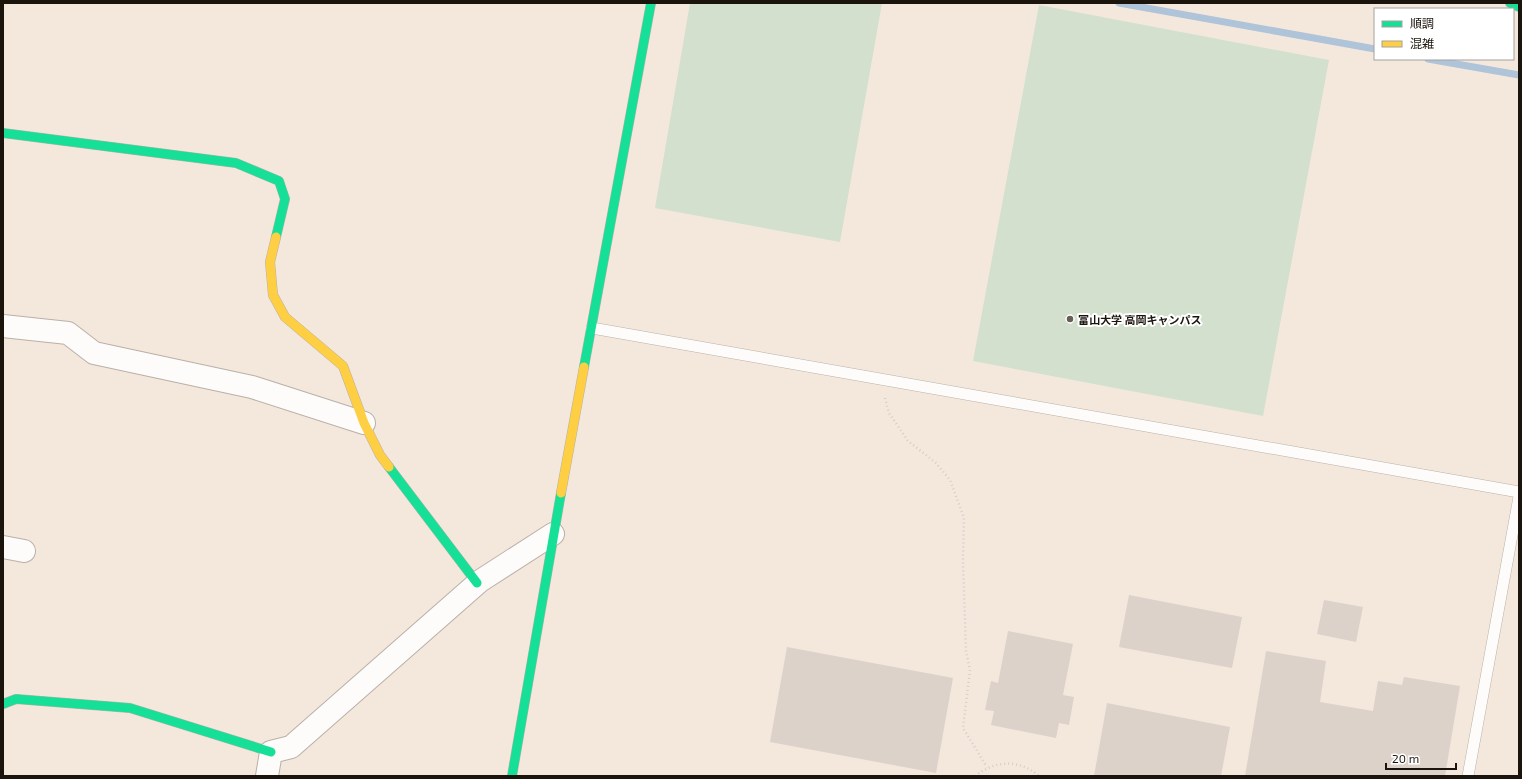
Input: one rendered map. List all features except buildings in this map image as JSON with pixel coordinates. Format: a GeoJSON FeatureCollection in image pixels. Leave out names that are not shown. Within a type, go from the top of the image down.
{"type":"FeatureCollection","features":[{"type":"Feature","properties":{"kind":"street"},"geometry":{"type":"LineString","coordinates":[[512,776],[553,534],[651,3]]}},
{"type":"Feature","properties":{"kind":"street"},"geometry":{"type":"LineString","coordinates":[[1510,3],[1519,7]]}},
{"type":"Feature","properties":{"kind":"street"},"geometry":{"type":"LineString","coordinates":[[3,133],[236,163],[279,181],[285,199],[270,262],[273,295],[285,317],[343,366],[364,423],[380,455],[477,583]]}},
{"type":"Feature","properties":{"kind":"street"},"geometry":{"type":"LineString","coordinates":[[3,326],[68,334],[94,353],[252,387],[364,423]]}},
{"type":"Feature","properties":{"kind":"street"},"geometry":{"type":"LineString","coordinates":[[3,704],[16,699],[130,708],[271,752],[291,747],[477,583],[553,534]]}},
{"type":"Feature","properties":{"kind":"street"},"geometry":{"type":"LineString","coordinates":[[267,776],[271,752]]}},
{"type":"Feature","properties":{"kind":"lane"},"geometry":{"type":"LineString","coordinates":[[592,328],[1519,492]]}},
{"type":"Feature","properties":{"kind":"lane"},"geometry":{"type":"LineString","coordinates":[[1468,776],[1519,496]]}},
{"type":"Feature","properties":{"kind":"path"},"geometry":{"type":"LineString","coordinates":[[882,379],[889,413],[908,441],[936,463],[950,480],[964,518],[963,560],[966,651],[970,670],[963,728],[987,767]]}},
{"type":"Feature","properties":{"kind":"path"},"geometry":{"type":"LineString","coordinates":[[975,776],[987,767],[1002,763],[1017,764],[1031,769],[1039,776]]}},
{"type":"Feature","properties":{"kind":"green space"},"geometry":{"type":"Polygon","coordinates":[[[690,3],[882,3],[840,242],[655,208],[690,3]]]}},
{"type":"Feature","properties":{"kind":"green space"},"geometry":{"type":"Polygon","coordinates":[[[1039,5],[1329,60],[1263,416],[973,361],[1039,5]]]}},
{"type":"Feature","properties":{"kind":"waterway"},"geometry":{"type":"LineString","coordinates":[[1119,3],[1374,49]]}},
{"type":"Feature","properties":{"kind":"waterway"},"geometry":{"type":"LineString","coordinates":[[1434,60],[1519,75]]}},
{"type":"Feature","properties":{"kind":"traffic: fast"},"geometry":{"type":"LineString","coordinates":[[584,367],[651,3]]}},
{"type":"Feature","properties":{"kind":"traffic: fast"},"geometry":{"type":"LineString","coordinates":[[1510,3],[1519,7]]}},
{"type":"Feature","properties":{"kind":"traffic: fast"},"geometry":{"type":"LineString","coordinates":[[3,133],[236,163],[279,181],[285,199],[276,237]]}},
{"type":"Feature","properties":{"kind":"traffic: fast"},"geometry":{"type":"LineString","coordinates":[[389,467],[477,583]]}},
{"type":"Feature","properties":{"kind":"traffic: fast"},"geometry":{"type":"LineString","coordinates":[[512,776],[561,493]]}},
{"type":"Feature","properties":{"kind":"traffic: fast"},"geometry":{"type":"LineString","coordinates":[[3,704],[16,699],[130,708],[271,752]]}},
{"type":"Feature","properties":{"kind":"traffic: slow"},"geometry":{"type":"LineString","coordinates":[[276,237],[270,262],[273,295],[285,317],[343,366],[364,423],[380,455],[389,467]]}},
{"type":"Feature","properties":{"kind":"traffic: slow"},"geometry":{"type":"LineString","coordinates":[[561,493],[584,367]]}},
{"type":"Feature","properties":{"kind":"place","name":"富山大学 高岡キャンパス"},"geometry":{"type":"Point","coordinates":[1070,319]}}]}
